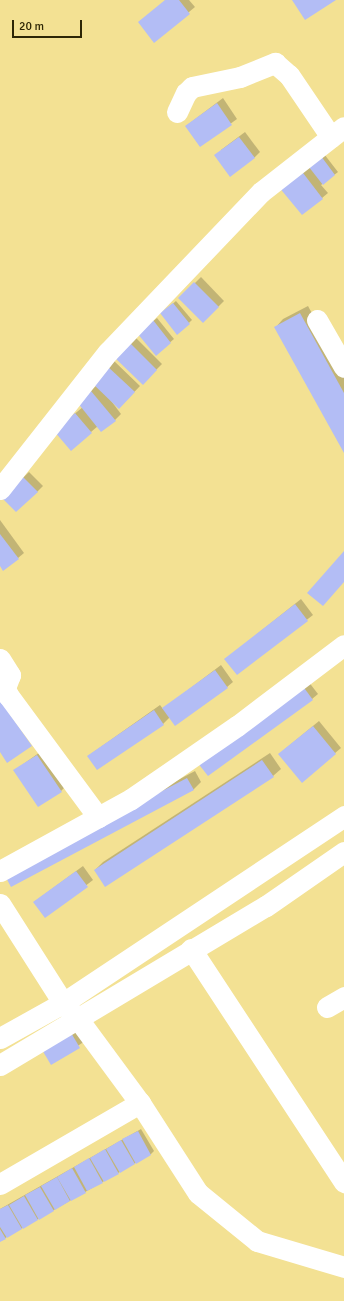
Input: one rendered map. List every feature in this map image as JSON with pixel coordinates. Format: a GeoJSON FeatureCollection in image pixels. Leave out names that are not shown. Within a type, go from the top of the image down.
{"type":"FeatureCollection","features":[{"type":"Feature","properties":{"kind":"street"},"geometry":{"type":"LineString","coordinates":[[0,489],[108,352],[262,192],[337,132],[289,75],[275,63],[240,77],[192,87],[186,93],[177,112]]}},
{"type":"Feature","properties":{"kind":"street"},"geometry":{"type":"LineString","coordinates":[[317,320],[344,367]]}},
{"type":"Feature","properties":{"kind":"street"},"geometry":{"type":"LineString","coordinates":[[0,871],[131,799],[237,726],[344,645]]}},
{"type":"Feature","properties":{"kind":"street"},"geometry":{"type":"LineString","coordinates":[[0,659],[10,675],[6,688],[8,695],[98,817]]}},
{"type":"Feature","properties":{"kind":"street"},"geometry":{"type":"LineString","coordinates":[[0,1038],[63,1003],[344,816]]}},
{"type":"Feature","properties":{"kind":"street"},"geometry":{"type":"LineString","coordinates":[[0,1065],[266,906],[344,852]]}},
{"type":"Feature","properties":{"kind":"street"},"geometry":{"type":"LineString","coordinates":[[0,904],[63,1003],[78,1019],[140,1103],[198,1193],[257,1241],[344,1267]]}},
{"type":"Feature","properties":{"kind":"street"},"geometry":{"type":"LineString","coordinates":[[191,950],[344,1182]]}},
{"type":"Feature","properties":{"kind":"street"},"geometry":{"type":"LineString","coordinates":[[0,1184],[140,1103]]}},
{"type":"Feature","properties":{"kind":"building"},"geometry":{"type":"Polygon","coordinates":[[[165,0],[179,0],[190,14],[154,43],[138,22],[165,0]]]}},
{"type":"Feature","properties":{"kind":"building"},"geometry":{"type":"Polygon","coordinates":[[[292,0],[336,0],[305,20],[292,0]]]}},
{"type":"Feature","properties":{"kind":"building"},"geometry":{"type":"Polygon","coordinates":[[[217,103],[232,125],[200,147],[185,126],[217,103]]]}},
{"type":"Feature","properties":{"kind":"building"},"geometry":{"type":"Polygon","coordinates":[[[239,137],[255,158],[230,177],[214,155],[239,137]]]}},
{"type":"Feature","properties":{"kind":"building"},"geometry":{"type":"Polygon","coordinates":[[[318,152],[335,175],[323,185],[305,162],[318,152]]]}},
{"type":"Feature","properties":{"kind":"building"},"geometry":{"type":"Polygon","coordinates":[[[300,169],[323,199],[302,215],[278,186],[300,169]]]}},
{"type":"Feature","properties":{"kind":"building"},"geometry":{"type":"Polygon","coordinates":[[[194,282],[219,307],[203,323],[178,298],[194,282]]]}},
{"type":"Feature","properties":{"kind":"building"},"geometry":{"type":"Polygon","coordinates":[[[173,303],[190,324],[177,335],[160,313],[173,303]]]}},
{"type":"Feature","properties":{"kind":"building"},"geometry":{"type":"Polygon","coordinates":[[[300,313],[344,393],[344,453],[274,327],[300,313]]]}},
{"type":"Feature","properties":{"kind":"building"},"geometry":{"type":"Polygon","coordinates":[[[153,320],[171,343],[156,356],[137,333],[153,320]]]}},
{"type":"Feature","properties":{"kind":"building"},"geometry":{"type":"Polygon","coordinates":[[[129,342],[157,370],[143,385],[114,357],[129,342]]]}},
{"type":"Feature","properties":{"kind":"building"},"geometry":{"type":"Polygon","coordinates":[[[106,365],[135,392],[119,409],[91,382],[106,365]]]}},
{"type":"Feature","properties":{"kind":"building"},"geometry":{"type":"Polygon","coordinates":[[[91,391],[116,421],[101,432],[77,402],[91,391]]]}},
{"type":"Feature","properties":{"kind":"building"},"geometry":{"type":"Polygon","coordinates":[[[75,413],[92,433],[71,451],[54,431],[75,413]]]}},
{"type":"Feature","properties":{"kind":"building"},"geometry":{"type":"Polygon","coordinates":[[[23,477],[38,492],[16,512],[1,497],[23,477]]]}},
{"type":"Feature","properties":{"kind":"building"},"geometry":{"type":"Polygon","coordinates":[[[0,534],[19,559],[3,571],[0,566],[0,534]]]}},
{"type":"Feature","properties":{"kind":"building"},"geometry":{"type":"Polygon","coordinates":[[[344,551],[344,582],[323,606],[307,593],[344,551]]]}},
{"type":"Feature","properties":{"kind":"building"},"geometry":{"type":"Polygon","coordinates":[[[295,604],[308,621],[237,675],[224,659],[295,604]]]}},
{"type":"Feature","properties":{"kind":"building"},"geometry":{"type":"Polygon","coordinates":[[[215,670],[228,688],[175,726],[162,708],[215,670]]]}},
{"type":"Feature","properties":{"kind":"building"},"geometry":{"type":"Polygon","coordinates":[[[302,685],[313,700],[208,776],[197,762],[302,685]]]}},
{"type":"Feature","properties":{"kind":"building"},"geometry":{"type":"Polygon","coordinates":[[[0,700],[32,746],[7,763],[0,752],[0,700]]]}},
{"type":"Feature","properties":{"kind":"building"},"geometry":{"type":"Polygon","coordinates":[[[154,710],[164,725],[97,770],[87,756],[154,710]]]}},
{"type":"Feature","properties":{"kind":"building"},"geometry":{"type":"Polygon","coordinates":[[[313,726],[336,754],[302,783],[278,754],[313,726]]]}},
{"type":"Feature","properties":{"kind":"building"},"geometry":{"type":"Polygon","coordinates":[[[37,755],[62,792],[38,807],[13,770],[37,755]]]}},
{"type":"Feature","properties":{"kind":"building"},"geometry":{"type":"Polygon","coordinates":[[[262,760],[274,777],[105,887],[94,870],[262,760]]]}},
{"type":"Feature","properties":{"kind":"building"},"geometry":{"type":"Polygon","coordinates":[[[187,778],[194,790],[11,887],[4,874],[187,778]]]}},
{"type":"Feature","properties":{"kind":"building"},"geometry":{"type":"Polygon","coordinates":[[[76,871],[88,887],[45,918],[33,902],[76,871]]]}},
{"type":"Feature","properties":{"kind":"building"},"geometry":{"type":"Polygon","coordinates":[[[70,1031],[80,1048],[51,1065],[41,1048],[70,1031]]]}},
{"type":"Feature","properties":{"kind":"building"},"geometry":{"type":"Polygon","coordinates":[[[138,1131],[151,1155],[136,1164],[122,1139],[138,1131]]]}},
{"type":"Feature","properties":{"kind":"building"},"geometry":{"type":"Polygon","coordinates":[[[121,1140],[135,1164],[120,1173],[106,1149],[121,1140]]]}},
{"type":"Feature","properties":{"kind":"building"},"geometry":{"type":"Polygon","coordinates":[[[105,1149],[119,1174],[104,1182],[90,1158],[105,1149]]]}},
{"type":"Feature","properties":{"kind":"building"},"geometry":{"type":"Polygon","coordinates":[[[89,1158],[103,1183],[87,1191],[74,1167],[89,1158]]]}},
{"type":"Feature","properties":{"kind":"building"},"geometry":{"type":"Polygon","coordinates":[[[72,1168],[86,1193],[71,1201],[57,1177],[72,1168]]]}},
{"type":"Feature","properties":{"kind":"building"},"geometry":{"type":"Polygon","coordinates":[[[57,1177],[70,1201],[55,1210],[41,1186],[57,1177]]]}},
{"type":"Feature","properties":{"kind":"building"},"geometry":{"type":"Polygon","coordinates":[[[40,1187],[54,1211],[39,1220],[25,1195],[40,1187]]]}},
{"type":"Feature","properties":{"kind":"building"},"geometry":{"type":"Polygon","coordinates":[[[24,1196],[38,1220],[23,1229],[9,1205],[24,1196]]]}},
{"type":"Feature","properties":{"kind":"building"},"geometry":{"type":"Polygon","coordinates":[[[8,1205],[22,1229],[7,1238],[0,1227],[0,1209],[8,1205]]]}},
{"type":"Feature","properties":{"kind":"building"},"geometry":{"type":"Polygon","coordinates":[[[0,1229],[6,1239],[0,1242],[0,1229]]]}}]}
